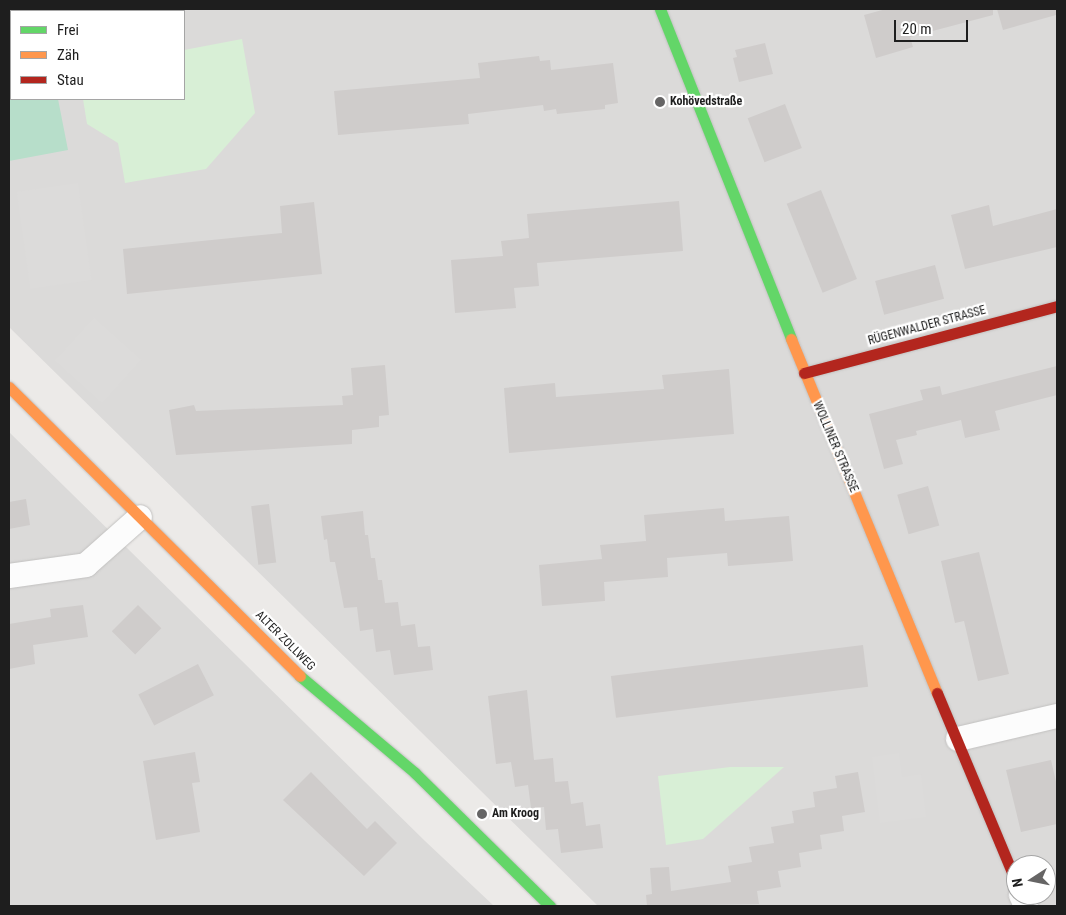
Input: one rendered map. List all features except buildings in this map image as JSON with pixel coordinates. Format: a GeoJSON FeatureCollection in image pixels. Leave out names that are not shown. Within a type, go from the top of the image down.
{"type":"FeatureCollection","features":[{"type":"Feature","properties":{"kind":"street","name":"WOLLINER STRASSE"},"geometry":{"type":"LineString","coordinates":[[667,10],[804,372],[1006,857]]}},
{"type":"Feature","properties":{"kind":"street","name":"RÜGENWALDER STRASSE"},"geometry":{"type":"LineString","coordinates":[[804,372],[1057,306]]}},
{"type":"Feature","properties":{"kind":"street","name":"ALTER ZOLLWEG"},"geometry":{"type":"LineString","coordinates":[[9,387],[309,684],[415,773],[550,906]]}},
{"type":"Feature","properties":{"kind":"street"},"geometry":{"type":"LineString","coordinates":[[9,576],[86,566],[140,517]]}},
{"type":"Feature","properties":{"kind":"street"},"geometry":{"type":"LineString","coordinates":[[958,739],[1057,716]]}},
{"type":"Feature","properties":{"kind":"shaded area"},"geometry":{"type":"Polygon","coordinates":[[[9,9],[1057,9],[1057,906],[598,906],[9,327],[9,9]]]}},
{"type":"Feature","properties":{"kind":"shaded area"},"geometry":{"type":"Polygon","coordinates":[[[78,183],[92,280],[30,289],[17,192],[78,183]]]}},
{"type":"Feature","properties":{"kind":"shaded area"},"geometry":{"type":"Polygon","coordinates":[[[94,317],[142,360],[102,404],[55,361],[94,317]]]}},
{"type":"Feature","properties":{"kind":"shaded area"},"geometry":{"type":"Polygon","coordinates":[[[9,432],[425,841],[494,906],[9,906],[9,432]]]}},
{"type":"Feature","properties":{"kind":"shaded area"},"geometry":{"type":"Polygon","coordinates":[[[899,753],[902,777],[921,774],[926,817],[880,823],[872,757],[899,753]]]}},
{"type":"Feature","properties":{"kind":"green space"},"geometry":{"type":"Polygon","coordinates":[[[242,39],[255,113],[206,169],[125,183],[118,143],[87,124],[83,100],[185,100],[185,50],[242,39]]]}},
{"type":"Feature","properties":{"kind":"green space"},"geometry":{"type":"Polygon","coordinates":[[[10,57],[10,100],[58,100],[68,150],[9,161],[10,57]]]}},
{"type":"Feature","properties":{"kind":"green space"},"geometry":{"type":"Polygon","coordinates":[[[730,767],[784,767],[703,839],[666,845],[658,776],[730,767]]]}},
{"type":"Feature","properties":{"kind":"traffic: fast"},"geometry":{"type":"LineString","coordinates":[[660,9],[791,339]]}},
{"type":"Feature","properties":{"kind":"traffic: fast"},"geometry":{"type":"LineString","coordinates":[[300,676],[415,773],[550,906]]}},
{"type":"Feature","properties":{"kind":"traffic: slow"},"geometry":{"type":"LineString","coordinates":[[791,339],[937,693]]}},
{"type":"Feature","properties":{"kind":"traffic: slow"},"geometry":{"type":"LineString","coordinates":[[9,387],[300,676]]}},
{"type":"Feature","properties":{"kind":"traffic: jam"},"geometry":{"type":"LineString","coordinates":[[804,373],[1057,306]]}},
{"type":"Feature","properties":{"kind":"traffic: jam"},"geometry":{"type":"LineString","coordinates":[[937,693],[1006,858]]}},
{"type":"Feature","properties":{"kind":"place","name":"Kohövedstraße"},"geometry":{"type":"Point","coordinates":[660,102]}},
{"type":"Feature","properties":{"kind":"place","name":"Am Kroog"},"geometry":{"type":"Point","coordinates":[482,814]}}]}
